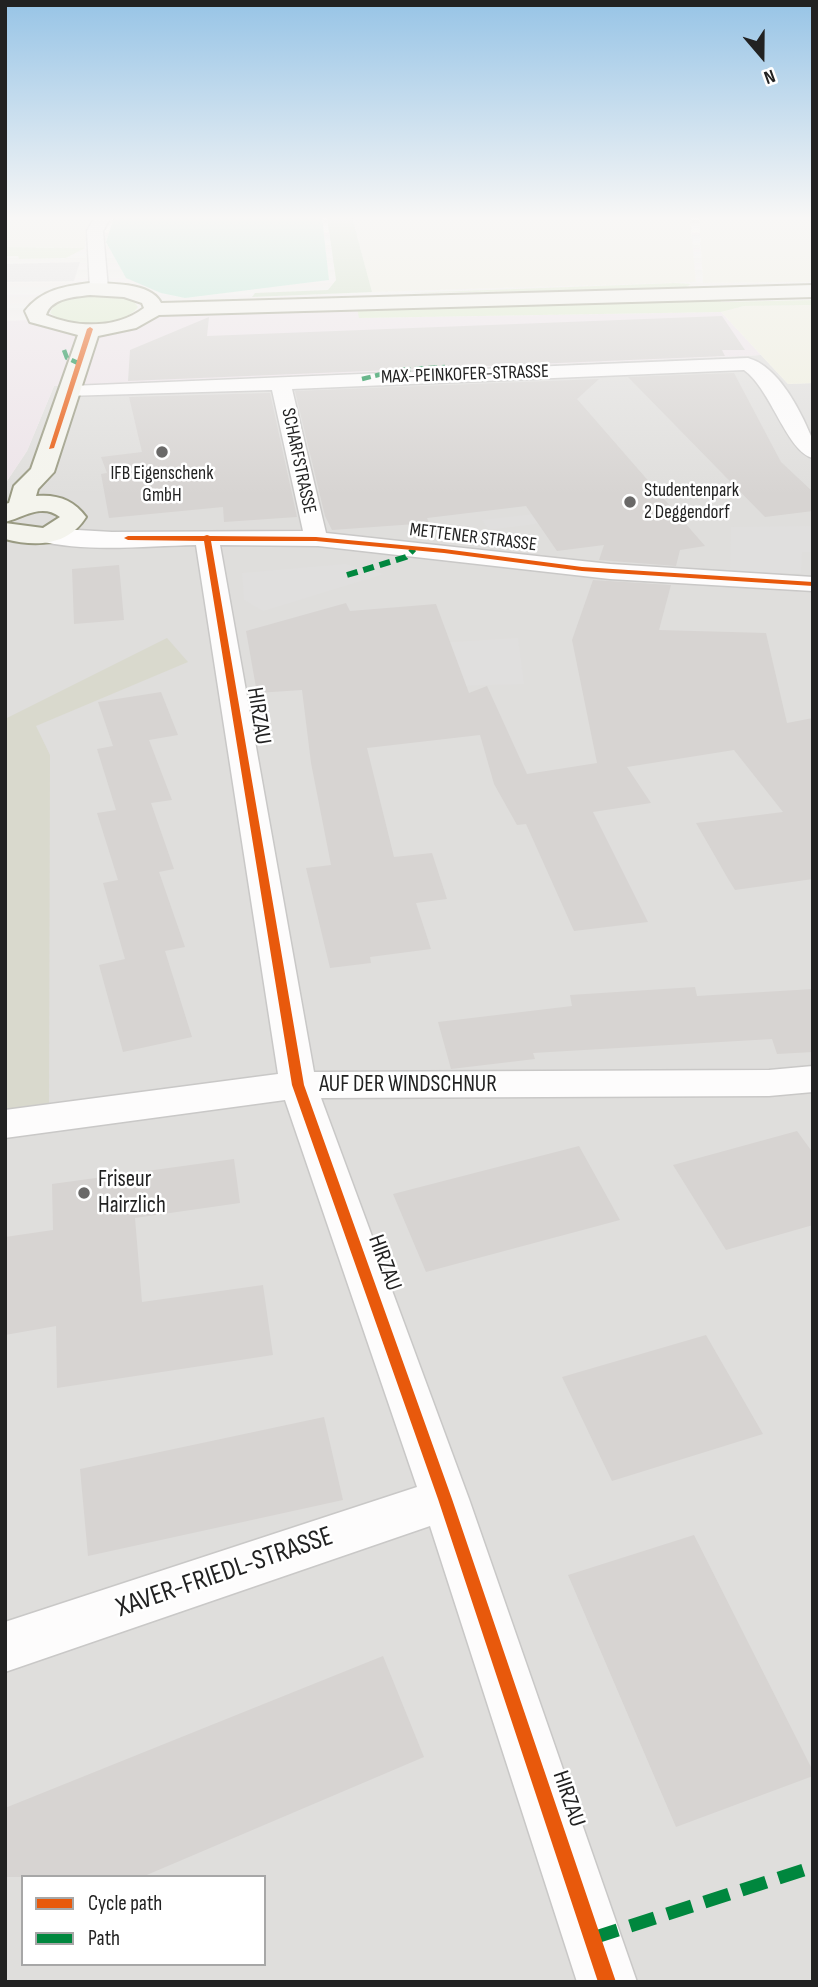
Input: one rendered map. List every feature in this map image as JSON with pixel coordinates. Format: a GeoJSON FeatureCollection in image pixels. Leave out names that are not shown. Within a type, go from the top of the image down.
{"type":"FeatureCollection","features":[{"type":"Feature","properties":{"kind":"main road"},"geometry":{"type":"LineString","coordinates":[[27,310],[25,311],[49,324],[90,329],[135,322],[153,310]]}},
{"type":"Feature","properties":{"kind":"main road"},"geometry":{"type":"LineString","coordinates":[[11,525],[26,485],[42,472],[90,329]]}},
{"type":"Feature","properties":{"kind":"main road"},"geometry":{"type":"LineString","coordinates":[[42,472],[47,485],[47,504]]}},
{"type":"Feature","properties":{"kind":"main road"},"geometry":{"type":"LineString","coordinates":[[47,504],[63,506],[72,513],[69,525],[43,535],[11,525],[47,504]]}},
{"type":"Feature","properties":{"kind":"street","name":"MAX-PEINKOFER-STRASSE"},"geometry":{"type":"LineString","coordinates":[[71,392],[748,364],[763,372],[803,442],[813,452]]}},
{"type":"Feature","properties":{"kind":"street","name":"SCHARFSTRASSE"},"geometry":{"type":"LineString","coordinates":[[281,383],[316,539]]}},
{"type":"Feature","properties":{"kind":"street","name":"METTENER STRASSE"},"geometry":{"type":"LineString","coordinates":[[69,525],[128,538]]}},
{"type":"Feature","properties":{"kind":"street","name":"METTENER STRASSE"},"geometry":{"type":"LineString","coordinates":[[43,535],[88,540],[207,537],[316,539],[444,551],[582,569],[813,584]]}},
{"type":"Feature","properties":{"kind":"street","name":"HIRZAU"},"geometry":{"type":"LineString","coordinates":[[207,537],[298,1085],[445,1499],[607,1982]]}},
{"type":"Feature","properties":{"kind":"street","name":"AUF DER WINDSCHNUR"},"geometry":{"type":"LineString","coordinates":[[5,1124],[298,1085],[769,1083],[813,1079]]}},
{"type":"Feature","properties":{"kind":"street","name":"XAVER-FRIEDL-STRASSE"},"geometry":{"type":"LineString","coordinates":[[5,1647],[445,1499]]}},
{"type":"Feature","properties":{"kind":"shaded area"},"geometry":{"type":"Polygon","coordinates":[[[310,310],[358,310],[360,318],[721,312],[761,355],[54,386],[27,451],[5,484],[5,321],[310,310]]]}},
{"type":"Feature","properties":{"kind":"shaded area"},"geometry":{"type":"Polygon","coordinates":[[[761,355],[788,384],[813,383],[813,1982],[5,1982],[5,484],[27,451],[54,386],[761,355]]]}},
{"type":"Feature","properties":{"kind":"shaded area"},"geometry":{"type":"Polygon","coordinates":[[[552,512],[559,521],[488,530],[482,520],[552,512]]]}},
{"type":"Feature","properties":{"kind":"shaded area"},"geometry":{"type":"Polygon","coordinates":[[[813,526],[813,552],[802,552],[801,573],[730,573],[731,527],[813,526]]]}},
{"type":"Feature","properties":{"kind":"shaded area"},"geometry":{"type":"Polygon","coordinates":[[[345,564],[384,574],[263,611],[244,600],[242,573],[345,564]]]}},
{"type":"Feature","properties":{"kind":"shaded area"},"geometry":{"type":"Polygon","coordinates":[[[167,638],[188,662],[36,726],[50,755],[49,1104],[5,1109],[5,719],[167,638]]]}},
{"type":"Feature","properties":{"kind":"shaded area"},"geometry":{"type":"Polygon","coordinates":[[[518,638],[524,684],[424,687],[438,643],[518,638]]]}},
{"type":"Feature","properties":{"kind":"green space"},"geometry":{"type":"Polygon","coordinates":[[[52,310],[135,310],[121,319],[96,324],[70,322],[50,313],[52,310]]]}},
{"type":"Feature","properties":{"kind":"green space"},"geometry":{"type":"Polygon","coordinates":[[[357,310],[730,310],[721,312],[359,318],[357,310]]]}},
{"type":"Feature","properties":{"kind":"green space"},"geometry":{"type":"Polygon","coordinates":[[[813,310],[813,383],[788,384],[721,312],[813,310]]]}},
{"type":"Feature","properties":{"kind":"building"},"geometry":{"type":"Polygon","coordinates":[[[722,316],[745,350],[722,350],[725,356],[128,381],[130,350],[209,317],[207,336],[722,316]]]}},
{"type":"Feature","properties":{"kind":"building"},"geometry":{"type":"Polygon","coordinates":[[[734,373],[781,462],[813,492],[813,511],[765,517],[628,377],[734,373]]]}},
{"type":"Feature","properties":{"kind":"building"},"geometry":{"type":"Polygon","coordinates":[[[599,379],[577,399],[705,546],[680,550],[676,566],[599,560],[604,545],[557,551],[526,506],[427,518],[429,523],[332,530],[325,516],[295,391],[599,379]]]}},
{"type":"Feature","properties":{"kind":"building"},"geometry":{"type":"Polygon","coordinates":[[[270,393],[297,517],[224,522],[223,507],[109,518],[101,474],[107,473],[101,457],[142,452],[129,397],[270,393]]]}},
{"type":"Feature","properties":{"kind":"building"},"geometry":{"type":"Polygon","coordinates":[[[119,565],[124,620],[74,624],[72,569],[119,565]]]}},
{"type":"Feature","properties":{"kind":"building"},"geometry":{"type":"Polygon","coordinates":[[[593,580],[671,585],[659,630],[766,633],[787,723],[813,718],[813,879],[735,890],[727,877],[696,823],[783,812],[734,750],[627,767],[651,803],[593,812],[648,922],[574,931],[526,824],[517,825],[494,784],[480,735],[367,748],[394,857],[432,853],[447,899],[416,903],[431,949],[370,957],[371,963],[330,968],[306,868],[331,865],[311,763],[302,690],[257,693],[246,631],[346,603],[350,611],[436,604],[469,693],[487,686],[527,774],[597,763],[572,640],[593,580]]]}},
{"type":"Feature","properties":{"kind":"building"},"geometry":{"type":"Polygon","coordinates":[[[161,692],[178,735],[149,740],[172,800],[151,803],[174,869],[159,872],[185,947],[165,951],[192,1037],[123,1052],[99,965],[125,959],[103,883],[118,880],[97,813],[116,810],[97,749],[113,746],[98,702],[161,692]]]}},
{"type":"Feature","properties":{"kind":"building"},"geometry":{"type":"Polygon","coordinates":[[[695,987],[697,996],[813,989],[813,1052],[777,1054],[772,1039],[533,1053],[535,1059],[451,1069],[438,1022],[572,1006],[570,995],[695,987]]]}},
{"type":"Feature","properties":{"kind":"building"},"geometry":{"type":"Polygon","coordinates":[[[797,1131],[813,1153],[813,1225],[726,1250],[673,1165],[797,1131]]]}},
{"type":"Feature","properties":{"kind":"building"},"geometry":{"type":"Polygon","coordinates":[[[579,1146],[620,1220],[426,1272],[393,1194],[579,1146]]]}},
{"type":"Feature","properties":{"kind":"building"},"geometry":{"type":"Polygon","coordinates":[[[234,1159],[240,1203],[135,1218],[142,1302],[263,1285],[273,1355],[57,1388],[56,1326],[5,1335],[5,1237],[53,1230],[52,1184],[234,1159]]]}},
{"type":"Feature","properties":{"kind":"building"},"geometry":{"type":"Polygon","coordinates":[[[706,1335],[763,1434],[612,1481],[562,1377],[706,1335]]]}},
{"type":"Feature","properties":{"kind":"building"},"geometry":{"type":"Polygon","coordinates":[[[324,1417],[343,1500],[88,1556],[80,1469],[324,1417]]]}},
{"type":"Feature","properties":{"kind":"building"},"geometry":{"type":"Polygon","coordinates":[[[694,1535],[813,1771],[813,1776],[676,1827],[568,1575],[694,1535]]]}},
{"type":"Feature","properties":{"kind":"building"},"geometry":{"type":"Polygon","coordinates":[[[383,1656],[424,1757],[147,1875],[5,1877],[5,1808],[383,1656]]]}},
{"type":"Feature","properties":{"kind":"marked path"},"geometry":{"type":"LineString","coordinates":[[64,350],[67,358],[80,364]]}},
{"type":"Feature","properties":{"kind":"marked path"},"geometry":{"type":"LineString","coordinates":[[362,379],[398,370],[445,367]]}},
{"type":"Feature","properties":{"kind":"marked path"},"geometry":{"type":"LineString","coordinates":[[454,369],[460,374]]}},
{"type":"Feature","properties":{"kind":"marked path"},"geometry":{"type":"LineString","coordinates":[[347,575],[406,557],[414,549]]}},
{"type":"Feature","properties":{"kind":"marked path"},"geometry":{"type":"LineString","coordinates":[[593,1938],[813,1867]]}},
{"type":"Feature","properties":{"kind":"cycle path"},"geometry":{"type":"LineString","coordinates":[[51,448],[90,329]]}},
{"type":"Feature","properties":{"kind":"cycle path"},"geometry":{"type":"LineString","coordinates":[[207,537],[298,1085],[445,1499],[607,1982]]}},
{"type":"Feature","properties":{"kind":"cycle path"},"geometry":{"type":"LineString","coordinates":[[128,538],[316,539],[444,551],[582,569],[813,584]]}},
{"type":"Feature","properties":{"kind":"place","name":"IFB Eigenschenk GmbH"},"geometry":{"type":"Point","coordinates":[162,452]}},
{"type":"Feature","properties":{"kind":"place","name":"Studentenpark 2 Deggendorf"},"geometry":{"type":"Point","coordinates":[630,502]}},
{"type":"Feature","properties":{"kind":"place","name":"Friseur Hairzlich"},"geometry":{"type":"Point","coordinates":[84,1193]}}]}
